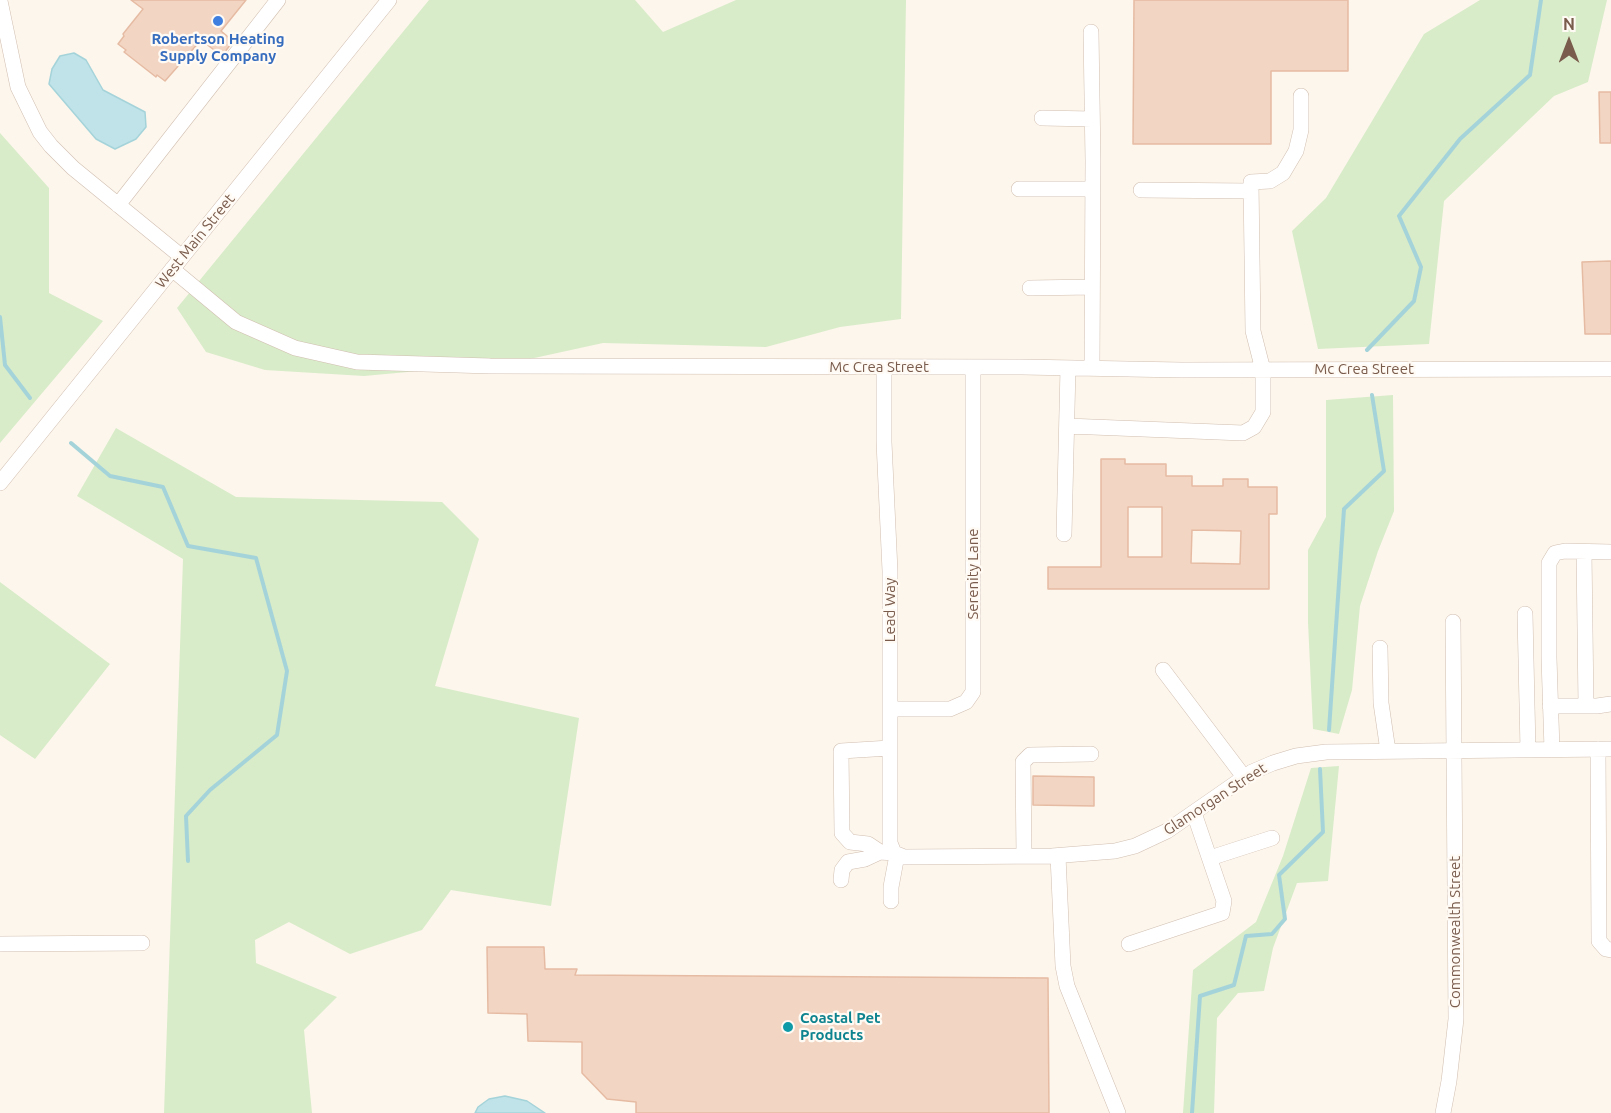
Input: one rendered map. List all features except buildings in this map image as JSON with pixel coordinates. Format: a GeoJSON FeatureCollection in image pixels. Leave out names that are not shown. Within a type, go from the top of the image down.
{"type":"FeatureCollection","features":[{"type":"Feature","properties":{"kind":"street"},"geometry":{"type":"LineString","coordinates":[[118,205],[279,0]]}},
{"type":"Feature","properties":{"kind":"street","name":"West Main Street"},"geometry":{"type":"LineString","coordinates":[[0,483],[389,0]]}},
{"type":"Feature","properties":{"kind":"street","name":"Mc Crea Street"},"geometry":{"type":"LineString","coordinates":[[0,1],[7,27],[14,72],[24,102],[40,132],[62,158],[118,205],[236,322],[295,348],[357,362],[490,366],[1263,370],[1611,369]]}},
{"type":"Feature","properties":{"kind":"street"},"geometry":{"type":"LineString","coordinates":[[1091,32],[1092,368]]}},
{"type":"Feature","properties":{"kind":"street"},"geometry":{"type":"LineString","coordinates":[[1067,426],[1243,434],[1254,428],[1263,412],[1263,370],[1253,331],[1251,182],[1270,181],[1283,173],[1296,151],[1301,130],[1301,96]]}},
{"type":"Feature","properties":{"kind":"street"},"geometry":{"type":"LineString","coordinates":[[1042,118],[1092,119]]}},
{"type":"Feature","properties":{"kind":"street"},"geometry":{"type":"LineString","coordinates":[[1019,189],[1093,189]]}},
{"type":"Feature","properties":{"kind":"street"},"geometry":{"type":"LineString","coordinates":[[1141,190],[1251,191]]}},
{"type":"Feature","properties":{"kind":"street"},"geometry":{"type":"LineString","coordinates":[[1030,288],[1092,287]]}},
{"type":"Feature","properties":{"kind":"street","name":"Lead Way"},"geometry":{"type":"LineString","coordinates":[[884,367],[884,442],[890,561],[891,901]]}},
{"type":"Feature","properties":{"kind":"street","name":"Serenity Lane"},"geometry":{"type":"LineString","coordinates":[[890,709],[950,710],[966,702],[973,692],[973,367]]}},
{"type":"Feature","properties":{"kind":"street"},"geometry":{"type":"LineString","coordinates":[[1064,534],[1068,368]]}},
{"type":"Feature","properties":{"kind":"street"},"geometry":{"type":"LineString","coordinates":[[1552,750],[1550,563],[1555,554],[1565,551],[1611,552]]}},
{"type":"Feature","properties":{"kind":"street"},"geometry":{"type":"LineString","coordinates":[[1584,552],[1586,706]]}},
{"type":"Feature","properties":{"kind":"street"},"geometry":{"type":"LineString","coordinates":[[1525,614],[1528,750]]}},
{"type":"Feature","properties":{"kind":"street","name":"Commonwealth Street"},"geometry":{"type":"LineString","coordinates":[[1443,1113],[1456,1018],[1454,622]]}},
{"type":"Feature","properties":{"kind":"street"},"geometry":{"type":"LineString","coordinates":[[1380,648],[1381,704],[1388,751]]}},
{"type":"Feature","properties":{"kind":"street"},"geometry":{"type":"LineString","coordinates":[[1163,670],[1244,777]]}},
{"type":"Feature","properties":{"kind":"street"},"geometry":{"type":"LineString","coordinates":[[1550,706],[1611,704]]}},
{"type":"Feature","properties":{"kind":"street"},"geometry":{"type":"LineString","coordinates":[[890,748],[841,751],[842,833],[850,842],[868,844],[890,853]]}},
{"type":"Feature","properties":{"kind":"street"},"geometry":{"type":"LineString","coordinates":[[1605,749],[1605,870],[1599,941],[1606,949],[1611,950]]}},
{"type":"Feature","properties":{"kind":"street","name":"Glamorgan Street"},"geometry":{"type":"LineString","coordinates":[[890,853],[904,857],[1102,854],[1135,846],[1167,831],[1244,777],[1273,762],[1296,756],[1326,752],[1605,749]]}},
{"type":"Feature","properties":{"kind":"street"},"geometry":{"type":"LineString","coordinates":[[1024,856],[1023,762],[1030,755],[1091,754]]}},
{"type":"Feature","properties":{"kind":"street"},"geometry":{"type":"LineString","coordinates":[[1130,944],[1222,913],[1224,901],[1194,813]]}},
{"type":"Feature","properties":{"kind":"street"},"geometry":{"type":"LineString","coordinates":[[1210,858],[1272,838]]}},
{"type":"Feature","properties":{"kind":"street"},"geometry":{"type":"LineString","coordinates":[[842,880],[842,870],[848,862],[890,853]]}},
{"type":"Feature","properties":{"kind":"street"},"geometry":{"type":"LineString","coordinates":[[1058,856],[1063,966],[1067,986],[1118,1113]]}},
{"type":"Feature","properties":{"kind":"street"},"geometry":{"type":"LineString","coordinates":[[0,944],[142,943]]}},
{"type":"Feature","properties":{"kind":"green space"},"geometry":{"type":"Polygon","coordinates":[[[429,0],[635,0],[663,32],[736,0],[906,0],[901,319],[840,327],[766,347],[603,343],[516,362],[364,376],[265,370],[206,352],[177,308],[429,0]]]}},
{"type":"Feature","properties":{"kind":"green space"},"geometry":{"type":"Polygon","coordinates":[[[1480,0],[1607,0],[1588,82],[1554,96],[1444,201],[1429,344],[1318,349],[1292,231],[1326,198],[1424,34],[1480,0]]]}},
{"type":"Feature","properties":{"kind":"green space"},"geometry":{"type":"Polygon","coordinates":[[[0,133],[49,188],[49,293],[103,321],[0,443],[0,133]]]}},
{"type":"Feature","properties":{"kind":"green space"},"geometry":{"type":"Polygon","coordinates":[[[1393,395],[1394,511],[1360,606],[1352,690],[1339,734],[1313,729],[1308,622],[1308,550],[1326,517],[1326,400],[1393,395]]]}},
{"type":"Feature","properties":{"kind":"green space"},"geometry":{"type":"Polygon","coordinates":[[[116,428],[236,497],[442,502],[479,539],[435,686],[579,718],[551,906],[451,890],[422,930],[350,954],[289,922],[255,940],[256,963],[337,997],[304,1030],[312,1113],[164,1113],[183,559],[77,496],[116,428]]]}},
{"type":"Feature","properties":{"kind":"green space"},"geometry":{"type":"Polygon","coordinates":[[[0,582],[110,664],[35,759],[0,735],[0,582]]]}},
{"type":"Feature","properties":{"kind":"green space"},"geometry":{"type":"Polygon","coordinates":[[[1339,766],[1328,881],[1297,883],[1273,948],[1264,991],[1238,993],[1217,1018],[1214,1113],[1183,1113],[1193,970],[1256,922],[1283,856],[1311,768],[1339,766]]]}},
{"type":"Feature","properties":{"kind":"water"},"geometry":{"type":"Polygon","coordinates":[[[74,53],[86,60],[103,90],[145,112],[146,127],[136,139],[115,149],[96,139],[49,84],[52,69],[60,56],[74,53]]]}},
{"type":"Feature","properties":{"kind":"water"},"geometry":{"type":"Polygon","coordinates":[[[505,1096],[527,1101],[545,1113],[475,1113],[478,1107],[489,1099],[505,1096]]]}},
{"type":"Feature","properties":{"kind":"waterway"},"geometry":{"type":"LineString","coordinates":[[1367,350],[1414,301],[1421,267],[1399,216],[1460,139],[1530,75],[1541,0]]}},
{"type":"Feature","properties":{"kind":"waterway"},"geometry":{"type":"LineString","coordinates":[[0,317],[5,365],[30,398]]}},
{"type":"Feature","properties":{"kind":"waterway"},"geometry":{"type":"LineString","coordinates":[[1329,730],[1344,509],[1384,471],[1372,395]]}},
{"type":"Feature","properties":{"kind":"waterway"},"geometry":{"type":"LineString","coordinates":[[71,443],[110,476],[163,487],[188,546],[256,558],[287,671],[277,735],[210,790],[186,816],[188,861]]}},
{"type":"Feature","properties":{"kind":"waterway"},"geometry":{"type":"LineString","coordinates":[[1192,1113],[1200,996],[1234,985],[1246,936],[1272,934],[1285,919],[1279,875],[1323,832],[1320,769]]}},
{"type":"Feature","properties":{"kind":"place","name":"Robertson Heating Supply Company"},"geometry":{"type":"Point","coordinates":[218,21]}},
{"type":"Feature","properties":{"kind":"place","name":"Coastal Pet Products"},"geometry":{"type":"Point","coordinates":[788,1027]}}]}
